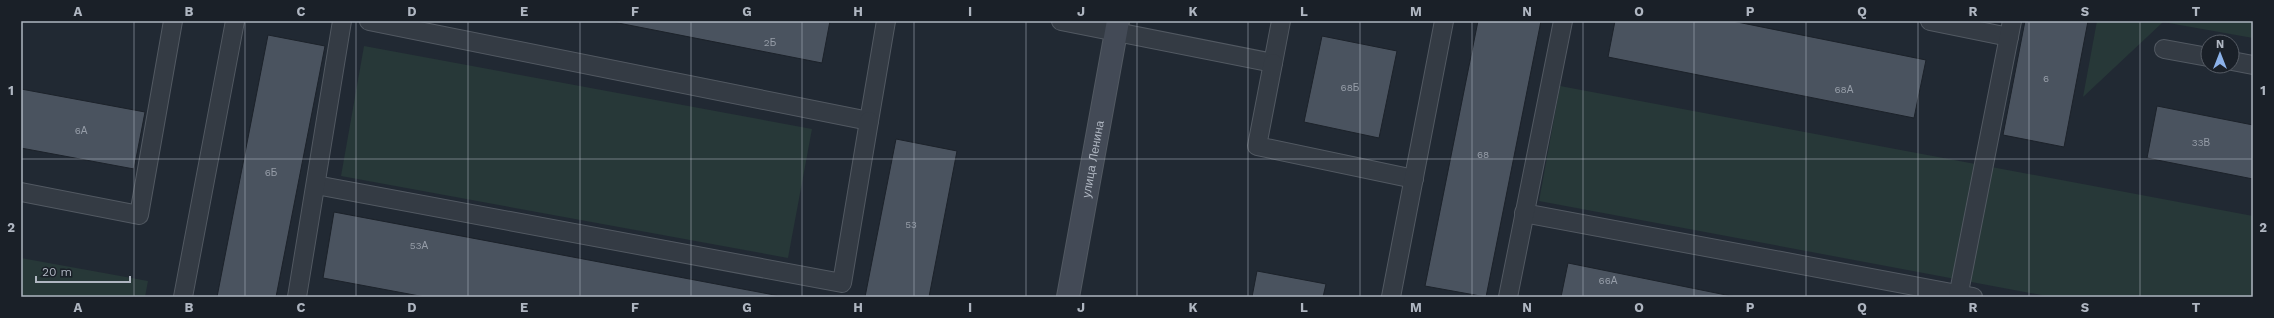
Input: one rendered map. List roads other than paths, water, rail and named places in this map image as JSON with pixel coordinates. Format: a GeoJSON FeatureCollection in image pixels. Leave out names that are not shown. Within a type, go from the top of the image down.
{"type":"FeatureCollection","features":[{"type":"Feature","properties":{"kind":"main road","name":"улица Ленина"},"geometry":{"type":"LineString","coordinates":[[1068,297],[1117,26]]}},
{"type":"Feature","properties":{"kind":"lane"},"geometry":{"type":"LineString","coordinates":[[21,192],[138,216],[173,21]]}},
{"type":"Feature","properties":{"kind":"lane"},"geometry":{"type":"LineString","coordinates":[[183,297],[235,21]]}},
{"type":"Feature","properties":{"kind":"lane"},"geometry":{"type":"LineString","coordinates":[[297,297],[342,21]]}},
{"type":"Feature","properties":{"kind":"lane"},"geometry":{"type":"LineString","coordinates":[[369,21],[869,121]]}},
{"type":"Feature","properties":{"kind":"lane"},"geometry":{"type":"LineString","coordinates":[[316,185],[842,283],[886,21]]}},
{"type":"Feature","properties":{"kind":"lane"},"geometry":{"type":"LineString","coordinates":[[1061,21],[1117,26],[1273,63]]}},
{"type":"Feature","properties":{"kind":"lane"},"geometry":{"type":"LineString","coordinates":[[1281,21],[1257,146],[1414,179]]}},
{"type":"Feature","properties":{"kind":"lane"},"geometry":{"type":"LineString","coordinates":[[1508,297],[1563,21]]}},
{"type":"Feature","properties":{"kind":"lane"},"geometry":{"type":"LineString","coordinates":[[1524,213],[1963,296],[2010,29],[1930,21]]}},
{"type":"Feature","properties":{"kind":"lane"},"geometry":{"type":"LineString","coordinates":[[1390,297],[1414,179],[1440,22]]}},
{"type":"Feature","properties":{"kind":"lane"},"geometry":{"type":"LineString","coordinates":[[2164,49],[2200,56]]}},
{"type":"Feature","properties":{"kind":"lane"},"geometry":{"type":"LineString","coordinates":[[2240,63],[2253,65]]}}]}
